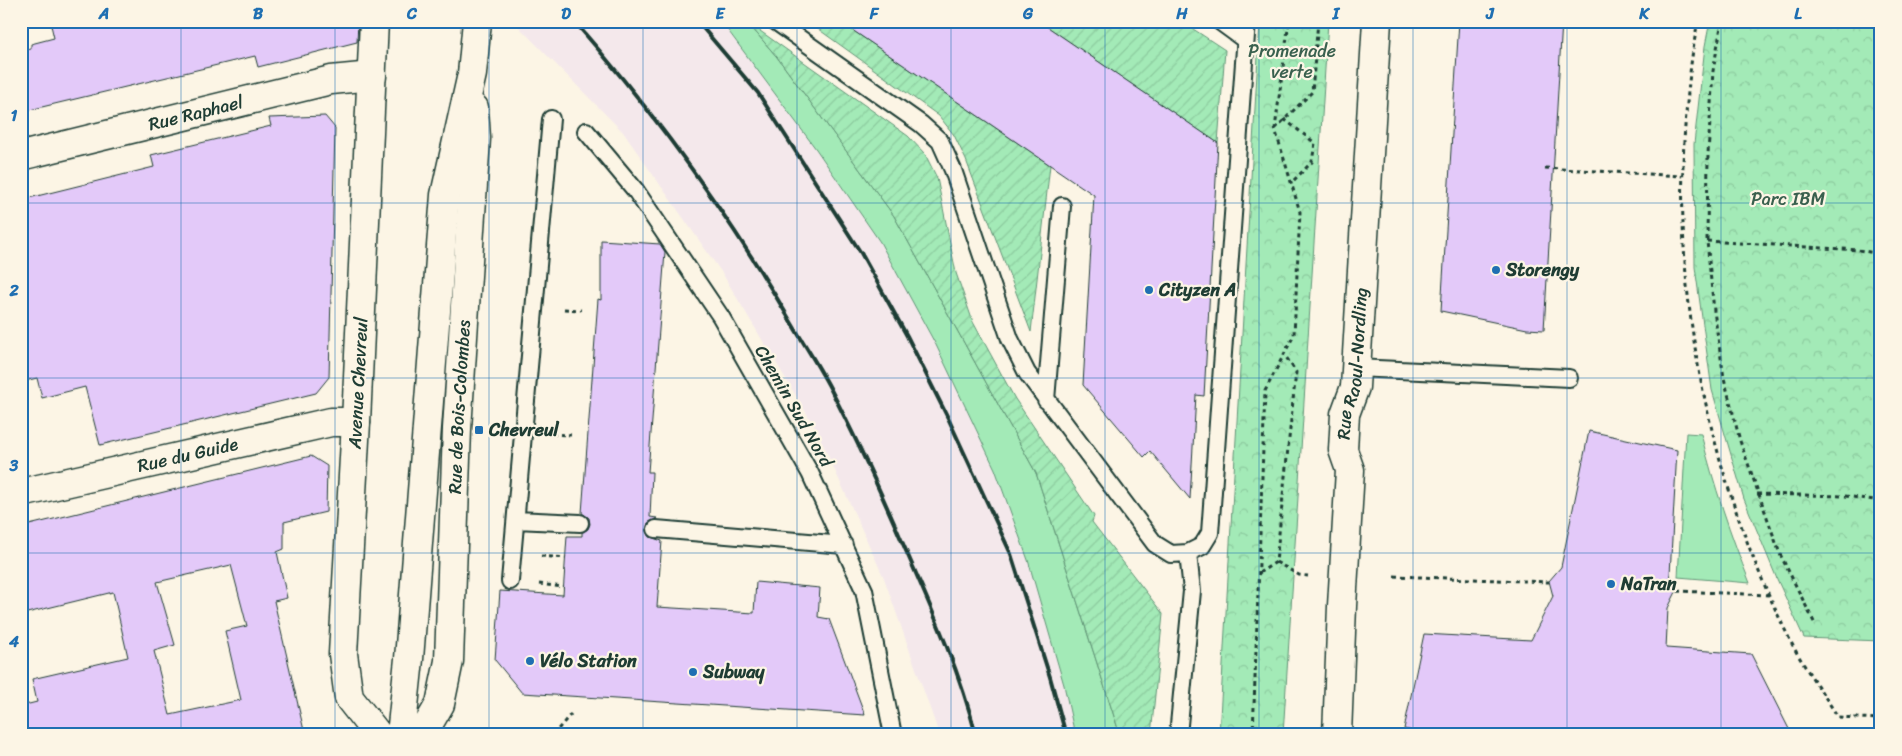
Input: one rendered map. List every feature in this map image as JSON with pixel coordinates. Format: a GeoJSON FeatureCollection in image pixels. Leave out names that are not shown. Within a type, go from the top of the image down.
{"type":"FeatureCollection","features":[{"type":"Feature","properties":{"kind":"street","name":"Avenue Chevreul"},"geometry":{"type":"LineString","coordinates":[[374,21],[356,422],[342,654],[349,698],[378,735]]}},
{"type":"Feature","properties":{"kind":"street","name":"Rue de Bois-Colombes"},"geometry":{"type":"LineString","coordinates":[[401,735],[445,195],[472,74],[477,21]]}},
{"type":"Feature","properties":{"kind":"street","name":"Rue Raoul-Nordling"},"geometry":{"type":"LineString","coordinates":[[1337,735],[1350,470],[1343,450],[1345,414],[1355,387],[1377,21]]}},
{"type":"Feature","properties":{"kind":"street","name":"Rue de Bois-Colombes"},"geometry":{"type":"LineString","coordinates":[[422,735],[440,704],[449,661],[458,429],[476,138],[472,74]]}},
{"type":"Feature","properties":{"kind":"street","name":"Rue Raphael"},"geometry":{"type":"LineString","coordinates":[[21,156],[332,80],[372,76]]}},
{"type":"Feature","properties":{"kind":"street","name":"Rue du Guide"},"geometry":{"type":"LineString","coordinates":[[21,493],[331,422],[356,422]]}},
{"type":"Feature","properties":{"kind":"lane"},"geometry":{"type":"LineString","coordinates":[[776,21],[920,124],[940,141],[953,170],[1010,339],[1027,373],[1156,544],[1170,554],[1188,553],[1202,546],[1210,533],[1246,21]]}},
{"type":"Feature","properties":{"kind":"lane"},"geometry":{"type":"LineString","coordinates":[[1218,21],[1245,40]]}},
{"type":"Feature","properties":{"kind":"lane"},"geometry":{"type":"LineString","coordinates":[[510,581],[551,118]]}},
{"type":"Feature","properties":{"kind":"lane","name":"Chemin Sud Nord"},"geometry":{"type":"LineString","coordinates":[[586,131],[636,191],[721,317],[810,473],[864,590],[893,735]]}},
{"type":"Feature","properties":{"kind":"lane"},"geometry":{"type":"LineString","coordinates":[[1046,400],[1062,206]]}},
{"type":"Feature","properties":{"kind":"lane"},"geometry":{"type":"LineString","coordinates":[[1356,368],[1569,378]]}},
{"type":"Feature","properties":{"kind":"lane"},"geometry":{"type":"LineString","coordinates":[[516,520],[580,523]]}},
{"type":"Feature","properties":{"kind":"lane"},"geometry":{"type":"LineString","coordinates":[[656,529],[844,545]]}},
{"type":"Feature","properties":{"kind":"lane"},"geometry":{"type":"LineString","coordinates":[[1178,735],[1192,591],[1188,553]]}},
{"type":"Feature","properties":{"kind":"path"},"geometry":{"type":"LineString","coordinates":[[1265,735],[1253,734],[1265,391],[1294,335],[1300,212],[1275,129],[1289,21]]}},
{"type":"Feature","properties":{"kind":"path"},"geometry":{"type":"LineString","coordinates":[[1275,129],[1312,92],[1318,21]]}},
{"type":"Feature","properties":{"kind":"path"},"geometry":{"type":"LineString","coordinates":[[1698,21],[1688,93],[1682,176],[1684,270],[1702,390],[1730,498],[1793,645],[1838,717],[1881,720]]}},
{"type":"Feature","properties":{"kind":"path"},"geometry":{"type":"LineString","coordinates":[[1722,21],[1713,71],[1708,154],[1707,241],[1714,311],[1724,378],[1740,441],[1757,494],[1780,554],[1815,624]]}},
{"type":"Feature","properties":{"kind":"path"},"geometry":{"type":"LineString","coordinates":[[1284,119],[1315,143],[1312,162],[1291,182]]}},
{"type":"Feature","properties":{"kind":"path"},"geometry":{"type":"LineString","coordinates":[[1545,168],[1682,176]]}},
{"type":"Feature","properties":{"kind":"path"},"geometry":{"type":"LineString","coordinates":[[1707,241],[1858,250],[1881,254]]}},
{"type":"Feature","properties":{"kind":"path"},"geometry":{"type":"LineString","coordinates":[[1258,573],[1276,562],[1296,372],[1284,354]]}},
{"type":"Feature","properties":{"kind":"path"},"geometry":{"type":"LineString","coordinates":[[1757,494],[1845,496],[1881,501]]}},
{"type":"Feature","properties":{"kind":"path"},"geometry":{"type":"LineString","coordinates":[[1394,576],[1549,582]]}},
{"type":"Feature","properties":{"kind":"path"},"geometry":{"type":"LineString","coordinates":[[1677,591],[1770,595]]}},
{"type":"Feature","properties":{"kind":"path"},"geometry":{"type":"LineString","coordinates":[[554,735],[571,714]]}},
{"type":"Feature","properties":{"kind":"shaded area"},"geometry":{"type":"Polygon","coordinates":[[[513,21],[721,21],[816,149],[880,242],[936,345],[995,469],[1028,560],[1064,685],[1075,735],[939,734],[884,578],[816,429],[722,273],[623,132],[513,21]]]}},
{"type":"Feature","properties":{"kind":"green space"},"geometry":{"type":"Polygon","coordinates":[[[721,21],[746,21],[777,57],[894,216],[1036,473],[1120,735],[1075,735],[1064,685],[1028,560],[995,469],[936,345],[880,242],[816,149],[721,21]]]}},
{"type":"Feature","properties":{"kind":"green space"},"geometry":{"type":"Polygon","coordinates":[[[746,21],[908,136],[925,154],[937,178],[956,273],[973,322],[1015,399],[1094,516],[1092,522],[1163,614],[1151,735],[1120,735],[1036,473],[894,216],[777,57],[746,21]]]}},
{"type":"Feature","properties":{"kind":"green space"},"geometry":{"type":"Polygon","coordinates":[[[807,21],[839,21],[1050,165],[1031,332],[966,160],[954,135],[939,116],[807,21]]]}},
{"type":"Feature","properties":{"kind":"green space"},"geometry":{"type":"Polygon","coordinates":[[[1039,21],[1181,21],[1225,50],[1218,143],[1039,21]]]}},
{"type":"Feature","properties":{"kind":"green space","name":"Promenade verte"},"geometry":{"type":"Polygon","coordinates":[[[1260,21],[1328,21],[1283,735],[1219,735],[1260,21]]]}},
{"type":"Feature","properties":{"kind":"green space","name":"Parc IBM"},"geometry":{"type":"Polygon","coordinates":[[[1710,21],[1881,21],[1881,641],[1804,638],[1744,499],[1712,390],[1695,267],[1694,144],[1705,46],[1710,21]]]}},
{"type":"Feature","properties":{"kind":"green space"},"geometry":{"type":"Polygon","coordinates":[[[1686,433],[1701,434],[1723,509],[1750,583],[1678,577],[1686,433]]]}},
{"type":"Feature","properties":{"kind":"building"},"geometry":{"type":"Polygon","coordinates":[[[50,21],[358,21],[357,42],[258,67],[255,56],[21,112],[21,51],[31,49],[31,44],[54,38],[50,21]]]}},
{"type":"Feature","properties":{"kind":"building","name":"Cityzen A"},"geometry":{"type":"Polygon","coordinates":[[[839,21],[1039,21],[1218,143],[1204,396],[1196,395],[1190,499],[1150,451],[1144,457],[1083,385],[1094,195],[839,21]]]}},
{"type":"Feature","properties":{"kind":"building"},"geometry":{"type":"Polygon","coordinates":[[[1459,21],[1562,21],[1544,330],[1527,329],[1441,311],[1459,21]]]}},
{"type":"Feature","properties":{"kind":"building"},"geometry":{"type":"Polygon","coordinates":[[[325,116],[335,128],[329,377],[316,393],[100,445],[85,387],[42,398],[37,378],[21,382],[21,200],[154,167],[151,155],[271,126],[269,118],[325,116]]]}},
{"type":"Feature","properties":{"kind":"building"},"geometry":{"type":"Polygon","coordinates":[[[601,240],[660,244],[665,252],[648,472],[652,472],[650,517],[657,518],[648,523],[646,529],[650,537],[662,541],[657,607],[754,613],[756,582],[820,588],[818,617],[829,619],[865,715],[522,693],[495,660],[500,591],[563,595],[567,536],[582,536],[582,532],[588,529],[590,524],[589,518],[582,513],[598,299],[601,300],[601,240]]]}},
{"type":"Feature","properties":{"kind":"building","name":"NaTran"},"geometry":{"type":"Polygon","coordinates":[[[1589,431],[1677,450],[1670,574],[1677,590],[1668,608],[1666,648],[1751,654],[1792,735],[1432,735],[1404,729],[1424,634],[1531,640],[1553,596],[1549,581],[1561,567],[1589,431]]]}},
{"type":"Feature","properties":{"kind":"building"},"geometry":{"type":"Polygon","coordinates":[[[311,456],[327,466],[326,512],[284,522],[284,549],[277,552],[287,598],[274,601],[305,735],[21,735],[21,706],[37,702],[32,679],[128,657],[113,592],[27,613],[21,591],[21,527],[311,456]],[[231,565],[157,582],[175,645],[154,651],[170,715],[241,700],[225,631],[247,626],[231,565]]]}},
{"type":"Feature","properties":{"kind":"railway"},"geometry":{"type":"LineString","coordinates":[[574,21],[635,94],[719,207],[770,286],[826,380],[889,511],[936,620],[954,665],[976,735]]}},
{"type":"Feature","properties":{"kind":"railway"},"geometry":{"type":"LineString","coordinates":[[697,21],[758,93],[861,253],[907,336],[948,418],[1011,554],[1050,677],[1066,735]]}},
{"type":"Feature","properties":{"kind":"place","name":"Storengy"},"geometry":{"type":"Point","coordinates":[1496,270]}},
{"type":"Feature","properties":{"kind":"place","name":"Cityzen A"},"geometry":{"type":"Point","coordinates":[1149,290]}},
{"type":"Feature","properties":{"kind":"place","name":"Chevreul"},"geometry":{"type":"Point","coordinates":[479,430]}},
{"type":"Feature","properties":{"kind":"place","name":"NaTran"},"geometry":{"type":"Point","coordinates":[1611,584]}},
{"type":"Feature","properties":{"kind":"place","name":"Vélo Station"},"geometry":{"type":"Point","coordinates":[530,661]}},
{"type":"Feature","properties":{"kind":"place","name":"Subway"},"geometry":{"type":"Point","coordinates":[693,672]}}]}
